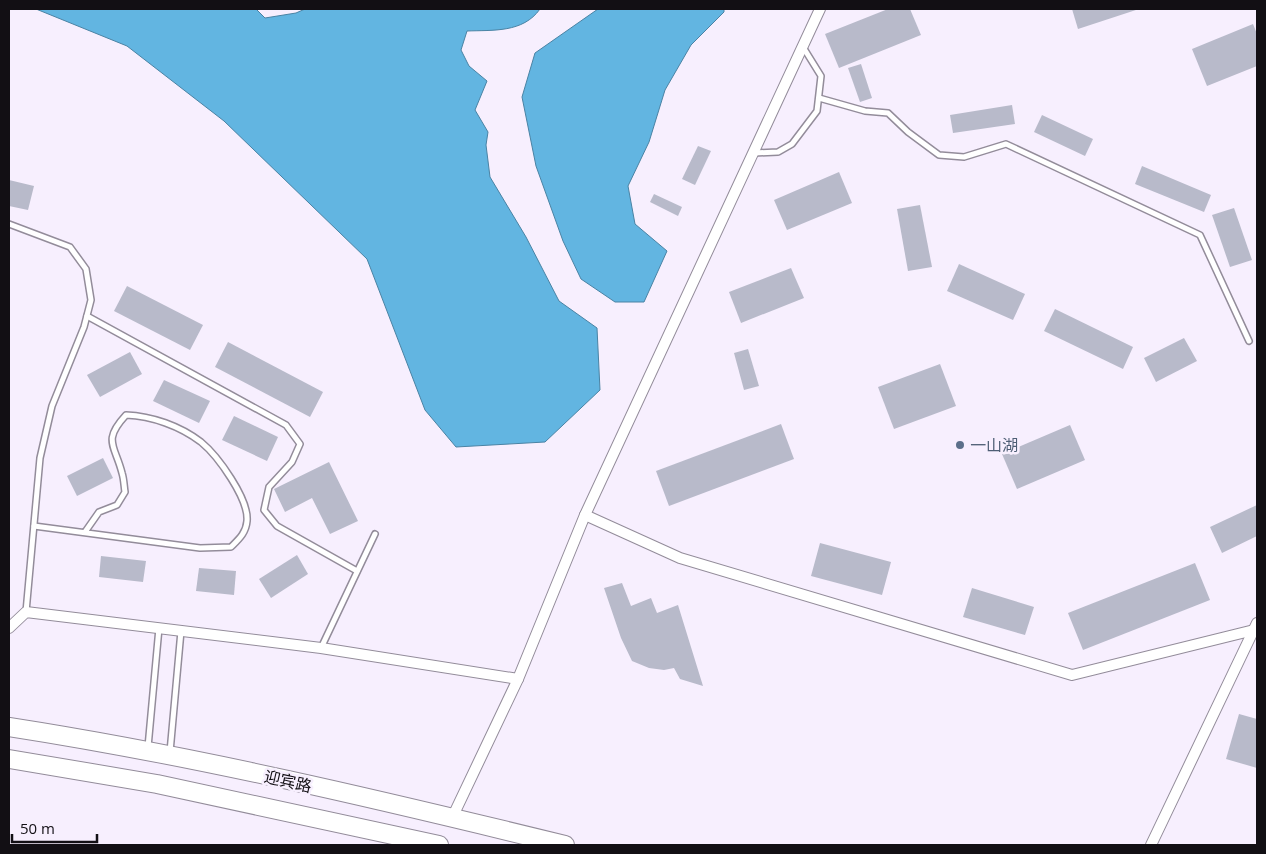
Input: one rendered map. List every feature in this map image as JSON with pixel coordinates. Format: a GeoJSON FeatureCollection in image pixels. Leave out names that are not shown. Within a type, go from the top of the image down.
{"type":"FeatureCollection","features":[{"type":"Feature","properties":{"kind":"highway","name":"迎宾路"},"geometry":{"type":"LineString","coordinates":[[9,728],[147,750],[565,845]]}},
{"type":"Feature","properties":{"kind":"highway","name":"迎宾路"},"geometry":{"type":"LineString","coordinates":[[9,759],[157,784],[439,845]]}},
{"type":"Feature","properties":{"kind":"street"},"geometry":{"type":"LineString","coordinates":[[452,818],[518,679],[585,515],[803,47],[817,9]]}},
{"type":"Feature","properties":{"kind":"street"},"geometry":{"type":"LineString","coordinates":[[585,515],[680,558],[1072,675],[1255,627]]}},
{"type":"Feature","properties":{"kind":"street"},"geometry":{"type":"LineString","coordinates":[[9,628],[26,612],[321,648],[518,679]]}},
{"type":"Feature","properties":{"kind":"street"},"geometry":{"type":"LineString","coordinates":[[1152,845],[1255,627]]}},
{"type":"Feature","properties":{"kind":"lane"},"geometry":{"type":"LineString","coordinates":[[753,153],[778,152],[792,144],[817,111],[821,76],[803,47]]}},
{"type":"Feature","properties":{"kind":"lane"},"geometry":{"type":"LineString","coordinates":[[819,98],[865,110],[888,113],[908,132],[939,154],[964,157],[1006,144],[1200,235],[1249,341]]}},
{"type":"Feature","properties":{"kind":"lane"},"geometry":{"type":"LineString","coordinates":[[9,224],[70,247],[86,269],[91,300],[87,316],[52,406],[40,458],[26,612]]}},
{"type":"Feature","properties":{"kind":"lane"},"geometry":{"type":"LineString","coordinates":[[87,316],[286,425],[300,444],[292,462],[269,487],[264,510],[277,526],[357,571]]}},
{"type":"Feature","properties":{"kind":"lane"},"geometry":{"type":"LineString","coordinates":[[34,526],[200,548],[232,547],[242,537],[248,521],[244,501],[227,472],[201,442],[170,425],[144,416],[126,415],[115,426],[111,446],[122,473],[125,492],[117,504],[99,512],[85,532]]}},
{"type":"Feature","properties":{"kind":"lane"},"geometry":{"type":"LineString","coordinates":[[321,648],[374,534]]}},
{"type":"Feature","properties":{"kind":"lane"},"geometry":{"type":"LineString","coordinates":[[147,750],[159,628]]}},
{"type":"Feature","properties":{"kind":"lane"},"geometry":{"type":"LineString","coordinates":[[170,755],[180,631]]}},
{"type":"Feature","properties":{"kind":"water"},"geometry":{"type":"Polygon","coordinates":[[[36,9],[256,9],[265,18],[296,13],[305,9],[540,9],[525,22],[507,29],[467,31],[461,50],[469,66],[487,81],[475,110],[488,132],[486,145],[490,177],[526,237],[559,301],[597,328],[600,390],[545,442],[456,447],[425,410],[367,259],[224,121],[127,46],[36,9]]]}},
{"type":"Feature","properties":{"kind":"water"},"geometry":{"type":"Polygon","coordinates":[[[598,9],[724,9],[724,12],[691,45],[665,90],[649,142],[628,186],[635,224],[667,251],[644,302],[615,302],[581,279],[563,241],[536,166],[522,97],[535,53],[598,9]]]}},
{"type":"Feature","properties":{"kind":"building"},"geometry":{"type":"Polygon","coordinates":[[[888,9],[910,9],[921,35],[839,68],[825,34],[888,9]]]}},
{"type":"Feature","properties":{"kind":"building"},"geometry":{"type":"Polygon","coordinates":[[[1072,9],[1139,9],[1078,29],[1072,9]]]}},
{"type":"Feature","properties":{"kind":"building"},"geometry":{"type":"Polygon","coordinates":[[[1253,24],[1257,34],[1257,66],[1207,86],[1192,49],[1253,24]]]}},
{"type":"Feature","properties":{"kind":"building"},"geometry":{"type":"Polygon","coordinates":[[[861,64],[872,98],[860,102],[848,68],[861,64]]]}},
{"type":"Feature","properties":{"kind":"building"},"geometry":{"type":"Polygon","coordinates":[[[1012,105],[1015,124],[953,133],[950,115],[1012,105]]]}},
{"type":"Feature","properties":{"kind":"building"},"geometry":{"type":"Polygon","coordinates":[[[1042,115],[1093,139],[1085,156],[1034,132],[1042,115]]]}},
{"type":"Feature","properties":{"kind":"building"},"geometry":{"type":"Polygon","coordinates":[[[698,146],[711,151],[695,185],[682,179],[698,146]]]}},
{"type":"Feature","properties":{"kind":"building"},"geometry":{"type":"Polygon","coordinates":[[[1142,166],[1211,195],[1204,212],[1135,184],[1142,166]]]}},
{"type":"Feature","properties":{"kind":"building"},"geometry":{"type":"Polygon","coordinates":[[[839,172],[852,203],[787,230],[774,200],[839,172]]]}},
{"type":"Feature","properties":{"kind":"building"},"geometry":{"type":"Polygon","coordinates":[[[9,180],[34,186],[28,210],[9,206],[9,180]]]}},
{"type":"Feature","properties":{"kind":"building"},"geometry":{"type":"Polygon","coordinates":[[[654,194],[682,207],[678,216],[650,202],[654,194]]]}},
{"type":"Feature","properties":{"kind":"building"},"geometry":{"type":"Polygon","coordinates":[[[920,205],[932,267],[908,271],[897,209],[920,205]]]}},
{"type":"Feature","properties":{"kind":"building"},"geometry":{"type":"Polygon","coordinates":[[[1234,208],[1252,260],[1230,267],[1212,215],[1234,208]]]}},
{"type":"Feature","properties":{"kind":"building"},"geometry":{"type":"Polygon","coordinates":[[[959,264],[1025,294],[1013,320],[947,291],[959,264]]]}},
{"type":"Feature","properties":{"kind":"building"},"geometry":{"type":"Polygon","coordinates":[[[791,268],[804,298],[741,323],[729,292],[791,268]]]}},
{"type":"Feature","properties":{"kind":"building"},"geometry":{"type":"Polygon","coordinates":[[[127,286],[203,325],[190,350],[114,311],[127,286]]]}},
{"type":"Feature","properties":{"kind":"building"},"geometry":{"type":"Polygon","coordinates":[[[1055,309],[1133,347],[1123,369],[1044,331],[1055,309]]]}},
{"type":"Feature","properties":{"kind":"building"},"geometry":{"type":"Polygon","coordinates":[[[1184,338],[1197,361],[1156,382],[1144,358],[1184,338]]]}},
{"type":"Feature","properties":{"kind":"building"},"geometry":{"type":"Polygon","coordinates":[[[228,342],[323,392],[310,417],[215,367],[228,342]]]}},
{"type":"Feature","properties":{"kind":"building"},"geometry":{"type":"Polygon","coordinates":[[[748,349],[759,386],[744,390],[734,353],[748,349]]]}},
{"type":"Feature","properties":{"kind":"building"},"geometry":{"type":"Polygon","coordinates":[[[130,352],[142,374],[100,397],[87,375],[130,352]]]}},
{"type":"Feature","properties":{"kind":"building"},"geometry":{"type":"Polygon","coordinates":[[[940,364],[956,406],[894,429],[878,387],[940,364]]]}},
{"type":"Feature","properties":{"kind":"building"},"geometry":{"type":"Polygon","coordinates":[[[164,380],[210,401],[199,423],[153,401],[164,380]]]}},
{"type":"Feature","properties":{"kind":"building"},"geometry":{"type":"Polygon","coordinates":[[[234,416],[278,437],[267,461],[222,440],[234,416]]]}},
{"type":"Feature","properties":{"kind":"building"},"geometry":{"type":"Polygon","coordinates":[[[781,424],[794,459],[669,506],[656,471],[781,424]]]}},
{"type":"Feature","properties":{"kind":"building"},"geometry":{"type":"Polygon","coordinates":[[[1070,425],[1085,460],[1017,489],[1002,454],[1070,425]]]}},
{"type":"Feature","properties":{"kind":"building"},"geometry":{"type":"Polygon","coordinates":[[[103,458],[113,478],[77,496],[67,476],[103,458]]]}},
{"type":"Feature","properties":{"kind":"building"},"geometry":{"type":"Polygon","coordinates":[[[329,462],[358,521],[330,534],[312,498],[285,512],[274,489],[329,462]]]}},
{"type":"Feature","properties":{"kind":"building"},"geometry":{"type":"Polygon","coordinates":[[[1257,505],[1257,536],[1222,553],[1210,527],[1257,505]]]}},
{"type":"Feature","properties":{"kind":"building"},"geometry":{"type":"Polygon","coordinates":[[[820,543],[891,562],[882,595],[811,576],[820,543]]]}},
{"type":"Feature","properties":{"kind":"building"},"geometry":{"type":"Polygon","coordinates":[[[297,555],[308,574],[271,598],[259,579],[297,555]]]}},
{"type":"Feature","properties":{"kind":"building"},"geometry":{"type":"Polygon","coordinates":[[[101,556],[146,561],[143,582],[99,577],[101,556]]]}},
{"type":"Feature","properties":{"kind":"building"},"geometry":{"type":"Polygon","coordinates":[[[1195,563],[1210,600],[1083,650],[1068,613],[1195,563]]]}},
{"type":"Feature","properties":{"kind":"building"},"geometry":{"type":"Polygon","coordinates":[[[199,568],[236,571],[234,595],[196,591],[199,568]]]}},
{"type":"Feature","properties":{"kind":"building"},"geometry":{"type":"Polygon","coordinates":[[[622,583],[631,606],[651,598],[657,613],[678,605],[703,686],[680,679],[674,668],[664,670],[649,668],[632,661],[621,638],[604,588],[622,583]]]}},
{"type":"Feature","properties":{"kind":"building"},"geometry":{"type":"Polygon","coordinates":[[[972,588],[1034,607],[1025,635],[963,617],[972,588]]]}},
{"type":"Feature","properties":{"kind":"building"},"geometry":{"type":"Polygon","coordinates":[[[1239,714],[1257,719],[1257,768],[1226,759],[1239,714]]]}},
{"type":"Feature","properties":{"kind":"place","name":"一山湖"},"geometry":{"type":"Point","coordinates":[960,445]}}]}
